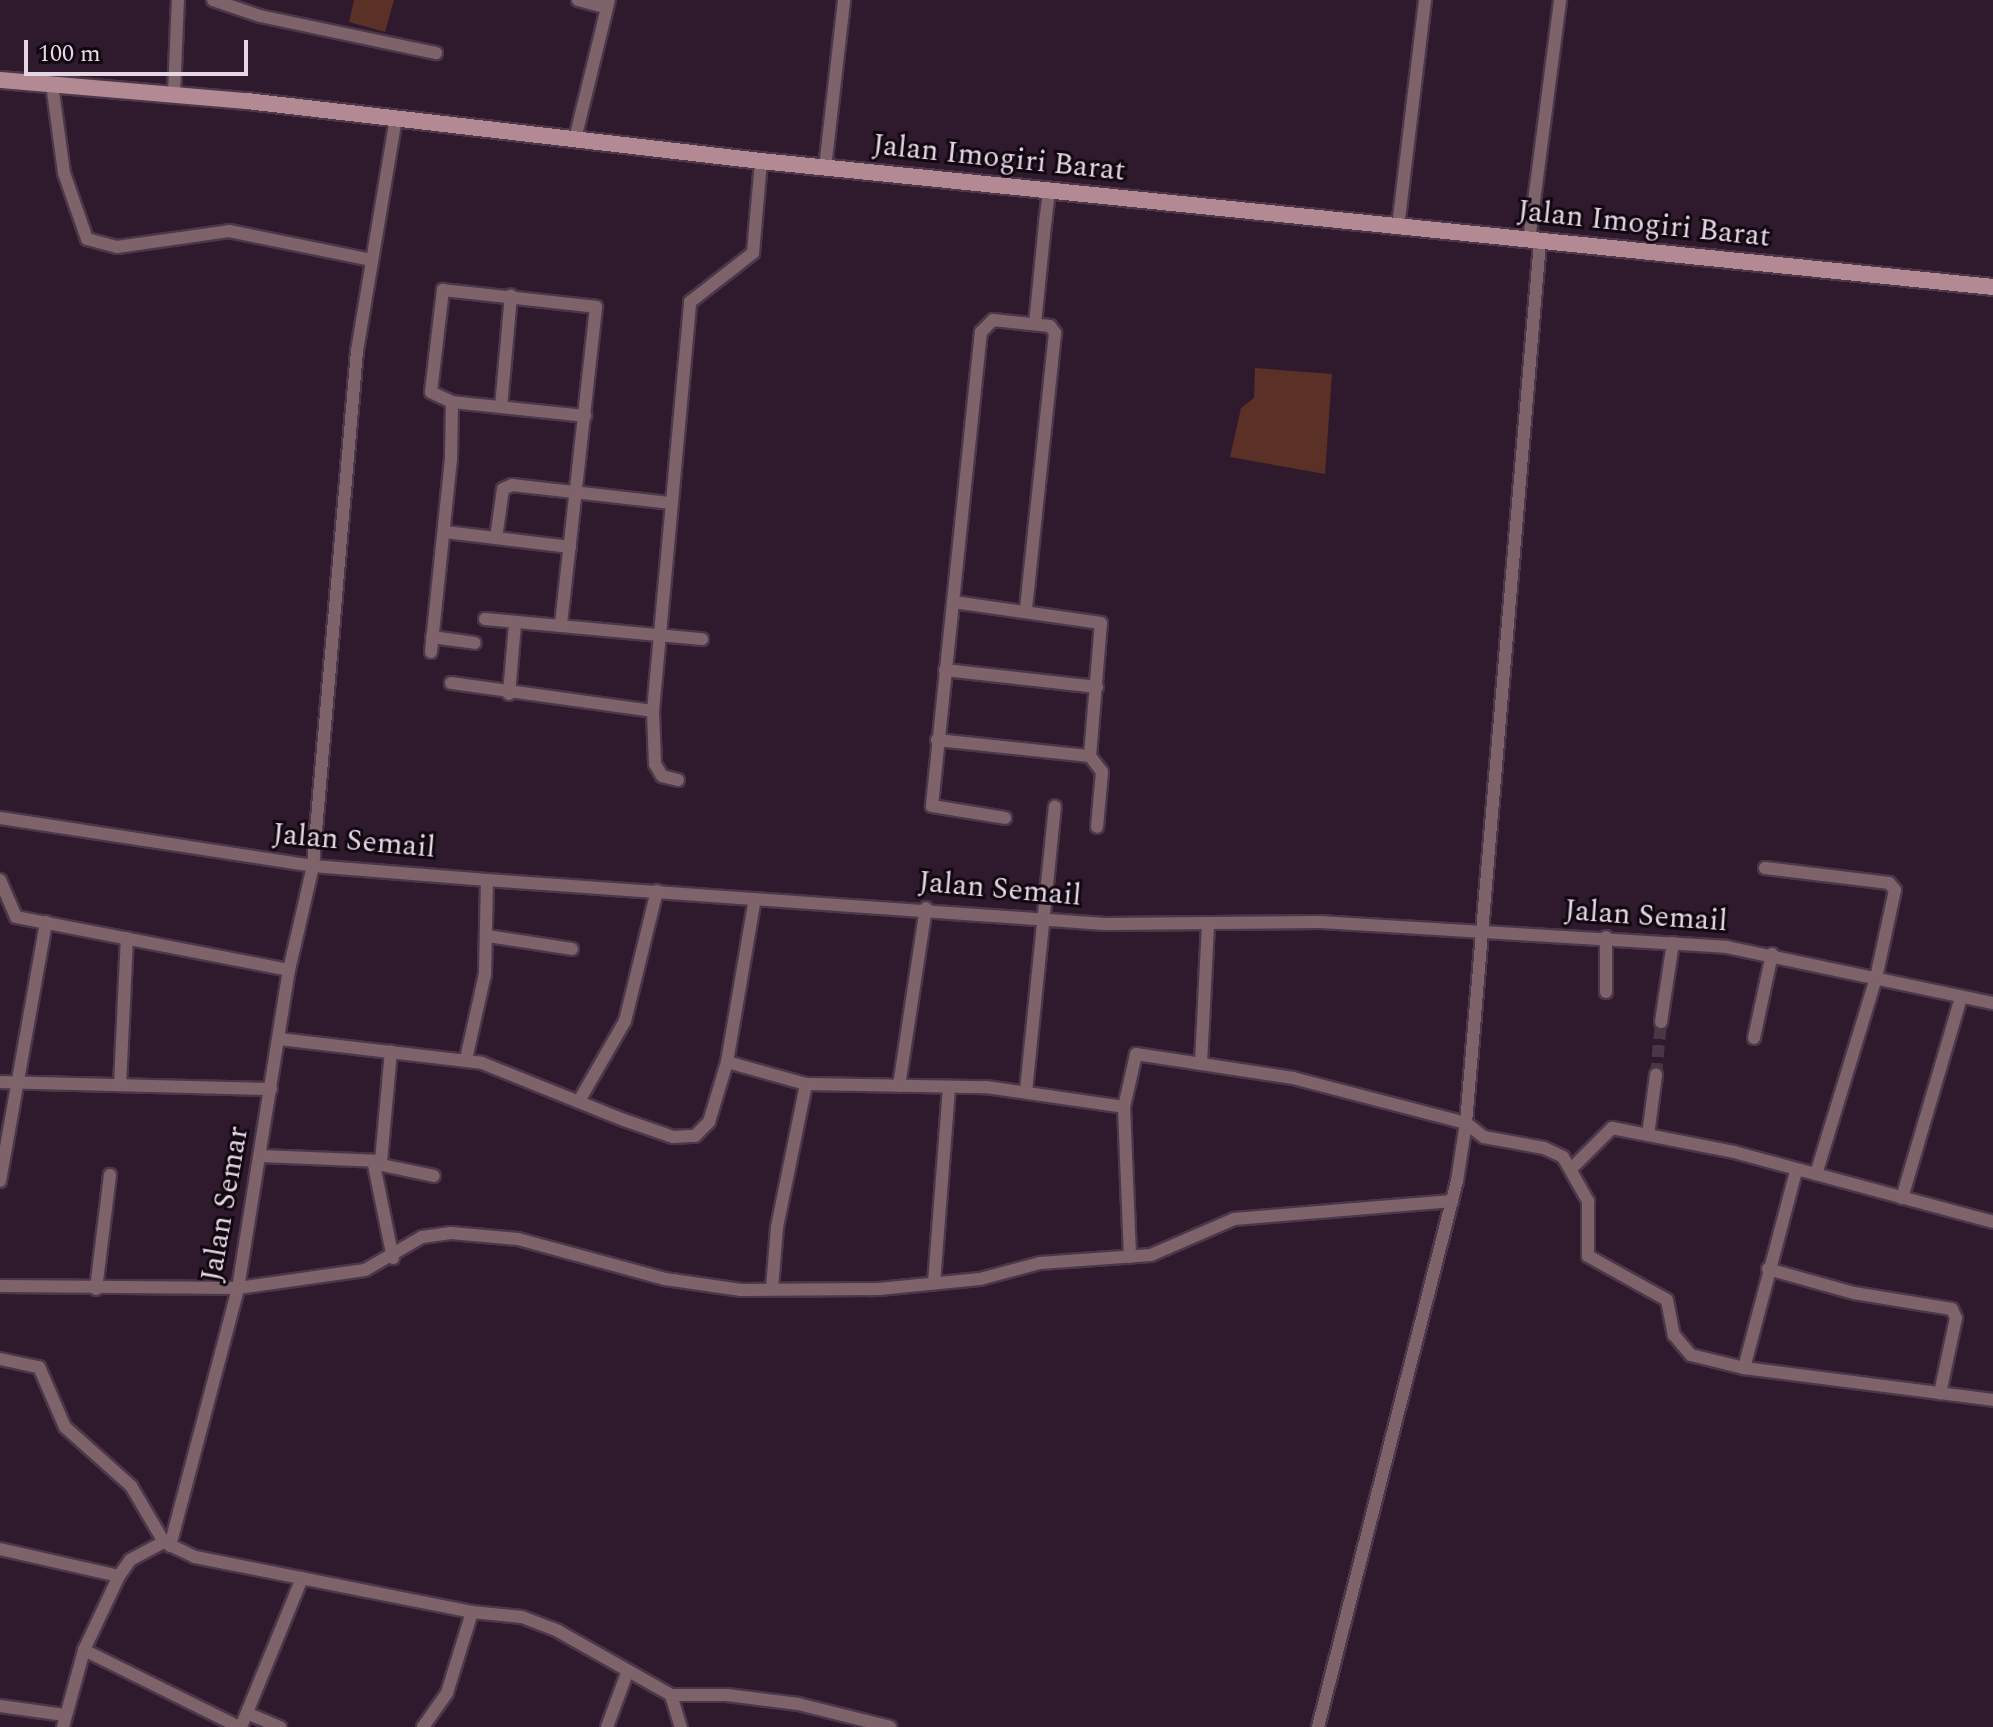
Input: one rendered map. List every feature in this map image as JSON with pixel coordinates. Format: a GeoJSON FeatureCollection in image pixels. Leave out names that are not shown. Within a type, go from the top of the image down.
{"type":"FeatureCollection","features":[{"type":"Feature","properties":{"kind":"main road","name":"Jalan Imogiri Barat"},"geometry":{"type":"LineString","coordinates":[[0,80],[174,94],[825,168],[1993,287]]}},
{"type":"Feature","properties":{"kind":"street"},"geometry":{"type":"LineString","coordinates":[[174,94],[178,0]]}},
{"type":"Feature","properties":{"kind":"street"},"geometry":{"type":"LineString","coordinates":[[213,0],[260,16],[436,53]]}},
{"type":"Feature","properties":{"kind":"street"},"geometry":{"type":"LineString","coordinates":[[575,139],[608,4],[578,0]]}},
{"type":"Feature","properties":{"kind":"street"},"geometry":{"type":"LineString","coordinates":[[825,168],[844,0]]}},
{"type":"Feature","properties":{"kind":"street"},"geometry":{"type":"LineString","coordinates":[[1398,227],[1425,0]]}},
{"type":"Feature","properties":{"kind":"street"},"geometry":{"type":"LineString","coordinates":[[1318,1727],[1452,1201],[1466,1123],[1534,241],[1560,0]]}},
{"type":"Feature","properties":{"kind":"street"},"geometry":{"type":"LineString","coordinates":[[52,84],[64,173],[87,239],[117,247],[229,231],[372,260]]}},
{"type":"Feature","properties":{"kind":"street","name":"Jalan Semar"},"geometry":{"type":"LineString","coordinates":[[167,1544],[238,1288],[289,970],[313,866],[357,351],[396,118]]}},
{"type":"Feature","properties":{"kind":"street"},"geometry":{"type":"LineString","coordinates":[[678,780],[662,776],[655,764],[653,711],[690,302],[696,293],[751,257],[761,161]]}},
{"type":"Feature","properties":{"kind":"street"},"geometry":{"type":"LineString","coordinates":[[1035,324],[1049,191]]}},
{"type":"Feature","properties":{"kind":"street"},"geometry":{"type":"LineString","coordinates":[[561,626],[577,492],[585,416],[596,307],[511,295],[442,291],[431,392],[452,402],[585,416]]}},
{"type":"Feature","properties":{"kind":"street"},"geometry":{"type":"LineString","coordinates":[[501,407],[511,295]]}},
{"type":"Feature","properties":{"kind":"street"},"geometry":{"type":"LineString","coordinates":[[1005,818],[932,806],[981,332],[993,320],[1050,326],[1055,333],[1026,610]]}},
{"type":"Feature","properties":{"kind":"street"},"geometry":{"type":"LineString","coordinates":[[431,652],[445,532],[452,402]]}},
{"type":"Feature","properties":{"kind":"street"},"geometry":{"type":"LineString","coordinates":[[496,538],[505,486],[671,503]]}},
{"type":"Feature","properties":{"kind":"street"},"geometry":{"type":"LineString","coordinates":[[445,532],[570,547]]}},
{"type":"Feature","properties":{"kind":"street"},"geometry":{"type":"LineString","coordinates":[[953,602],[1101,623],[1090,756],[1102,772],[1097,827]]}},
{"type":"Feature","properties":{"kind":"street"},"geometry":{"type":"LineString","coordinates":[[485,619],[702,639]]}},
{"type":"Feature","properties":{"kind":"street"},"geometry":{"type":"LineString","coordinates":[[509,694],[515,624]]}},
{"type":"Feature","properties":{"kind":"street"},"geometry":{"type":"LineString","coordinates":[[432,637],[475,643]]}},
{"type":"Feature","properties":{"kind":"street"},"geometry":{"type":"LineString","coordinates":[[945,670],[1097,687]]}},
{"type":"Feature","properties":{"kind":"street"},"geometry":{"type":"LineString","coordinates":[[451,683],[509,694],[653,711]]}},
{"type":"Feature","properties":{"kind":"street"},"geometry":{"type":"LineString","coordinates":[[937,740],[1090,756]]}},
{"type":"Feature","properties":{"kind":"street"},"geometry":{"type":"LineString","coordinates":[[1026,1091],[1055,806]]}},
{"type":"Feature","properties":{"kind":"street","name":"Jalan Semail"},"geometry":{"type":"LineString","coordinates":[[0,818],[313,866],[487,880],[926,908],[1044,919],[1320,922],[1673,943],[1772,954],[1993,1003]]}},
{"type":"Feature","properties":{"kind":"street"},"geometry":{"type":"LineString","coordinates":[[1765,868],[1892,885],[1895,894],[1876,978],[1816,1174]]}},
{"type":"Feature","properties":{"kind":"street"},"geometry":{"type":"LineString","coordinates":[[0,880],[16,917],[289,970]]}},
{"type":"Feature","properties":{"kind":"street"},"geometry":{"type":"LineString","coordinates":[[466,1059],[488,936],[487,880]]}},
{"type":"Feature","properties":{"kind":"street"},"geometry":{"type":"LineString","coordinates":[[579,1101],[625,1021],[657,891]]}},
{"type":"Feature","properties":{"kind":"street"},"geometry":{"type":"LineString","coordinates":[[279,1039],[466,1059],[673,1137],[695,1136],[709,1122],[727,1062],[746,974],[755,899]]}},
{"type":"Feature","properties":{"kind":"street"},"geometry":{"type":"LineString","coordinates":[[899,1086],[926,908]]}},
{"type":"Feature","properties":{"kind":"street"},"geometry":{"type":"LineString","coordinates":[[0,1181],[14,1083],[46,922]]}},
{"type":"Feature","properties":{"kind":"street"},"geometry":{"type":"LineString","coordinates":[[1201,1063],[1208,923]]}},
{"type":"Feature","properties":{"kind":"street"},"geometry":{"type":"LineString","coordinates":[[488,936],[572,949]]}},
{"type":"Feature","properties":{"kind":"street"},"geometry":{"type":"LineString","coordinates":[[1606,937],[1606,992]]}},
{"type":"Feature","properties":{"kind":"street"},"geometry":{"type":"LineString","coordinates":[[120,1085],[127,938]]}},
{"type":"Feature","properties":{"kind":"street"},"geometry":{"type":"LineString","coordinates":[[1661,1022],[1673,943]]}},
{"type":"Feature","properties":{"kind":"street"},"geometry":{"type":"LineString","coordinates":[[1754,1038],[1772,954]]}},
{"type":"Feature","properties":{"kind":"street"},"geometry":{"type":"LineString","coordinates":[[1902,1198],[1961,997]]}},
{"type":"Feature","properties":{"kind":"street"},"geometry":{"type":"LineString","coordinates":[[376,1164],[382,1159],[391,1051]]}},
{"type":"Feature","properties":{"kind":"street"},"geometry":{"type":"LineString","coordinates":[[1130,1257],[1124,1107],[1134,1054],[1293,1078],[1466,1123],[1484,1137],[1555,1152],[1572,1168],[1588,1201],[1588,1256],[1667,1300],[1682,1349],[1744,1368],[1993,1400]]}},
{"type":"Feature","properties":{"kind":"street"},"geometry":{"type":"LineString","coordinates":[[727,1062],[806,1084],[1026,1091],[1124,1107]]}},
{"type":"Feature","properties":{"kind":"street"},"geometry":{"type":"LineString","coordinates":[[1648,1135],[1656,1075]]}},
{"type":"Feature","properties":{"kind":"street"},"geometry":{"type":"LineString","coordinates":[[0,1082],[271,1089]]}},
{"type":"Feature","properties":{"kind":"street"},"geometry":{"type":"LineString","coordinates":[[772,1289],[777,1227],[806,1084]]}},
{"type":"Feature","properties":{"kind":"street"},"geometry":{"type":"LineString","coordinates":[[934,1283],[949,1088]]}},
{"type":"Feature","properties":{"kind":"street"},"geometry":{"type":"LineString","coordinates":[[1572,1168],[1606,1130],[1648,1135],[1816,1174],[1993,1222]]}},
{"type":"Feature","properties":{"kind":"street"},"geometry":{"type":"LineString","coordinates":[[261,1156],[376,1164],[434,1176]]}},
{"type":"Feature","properties":{"kind":"street"},"geometry":{"type":"LineString","coordinates":[[376,1164],[393,1258]]}},
{"type":"Feature","properties":{"kind":"street"},"geometry":{"type":"LineString","coordinates":[[1744,1368],[1796,1171]]}},
{"type":"Feature","properties":{"kind":"street"},"geometry":{"type":"LineString","coordinates":[[96,1289],[110,1175]]}},
{"type":"Feature","properties":{"kind":"street"},"geometry":{"type":"LineString","coordinates":[[0,1286],[238,1288],[365,1270],[393,1258],[422,1237],[451,1233],[518,1239],[665,1279],[824,1292],[980,1279],[1040,1263],[1151,1255],[1234,1219],[1452,1201]]}},
{"type":"Feature","properties":{"kind":"street"},"geometry":{"type":"LineString","coordinates":[[1768,1269],[1854,1293],[1952,1309],[1956,1318],[1940,1393]]}},
{"type":"Feature","properties":{"kind":"street"},"geometry":{"type":"LineString","coordinates":[[0,1359],[39,1367],[65,1427],[131,1486],[167,1544],[182,1554],[472,1612],[534,1621],[671,1695],[727,1695],[798,1704],[890,1727]]}},
{"type":"Feature","properties":{"kind":"street"},"geometry":{"type":"LineString","coordinates":[[0,1706],[64,1721],[84,1650],[119,1576],[130,1560],[167,1544]]}},
{"type":"Feature","properties":{"kind":"street"},"geometry":{"type":"LineString","coordinates":[[1,1554],[119,1576]]}},
{"type":"Feature","properties":{"kind":"street"},"geometry":{"type":"LineString","coordinates":[[84,1650],[240,1727],[249,1714],[302,1578]]}},
{"type":"Feature","properties":{"kind":"street"},"geometry":{"type":"LineString","coordinates":[[426,1726],[447,1693],[472,1612]]}},
{"type":"Feature","properties":{"kind":"street"},"geometry":{"type":"LineString","coordinates":[[607,1727],[627,1673]]}},
{"type":"Feature","properties":{"kind":"street"},"geometry":{"type":"LineString","coordinates":[[671,1695],[681,1727]]}},
{"type":"Feature","properties":{"kind":"street"},"geometry":{"type":"LineString","coordinates":[[249,1714],[280,1727]]}},
{"type":"Feature","properties":{"kind":"shaded area"},"geometry":{"type":"Polygon","coordinates":[[[354,0],[394,0],[385,32],[349,22],[354,0]]]}},
{"type":"Feature","properties":{"kind":"shaded area"},"geometry":{"type":"Polygon","coordinates":[[[1255,368],[1332,374],[1325,474],[1230,457],[1241,408],[1254,398],[1255,368]]]}},
{"type":"Feature","properties":{"kind":"tunnel"},"geometry":{"type":"LineString","coordinates":[[1656,1075],[1661,1022]]}}]}
